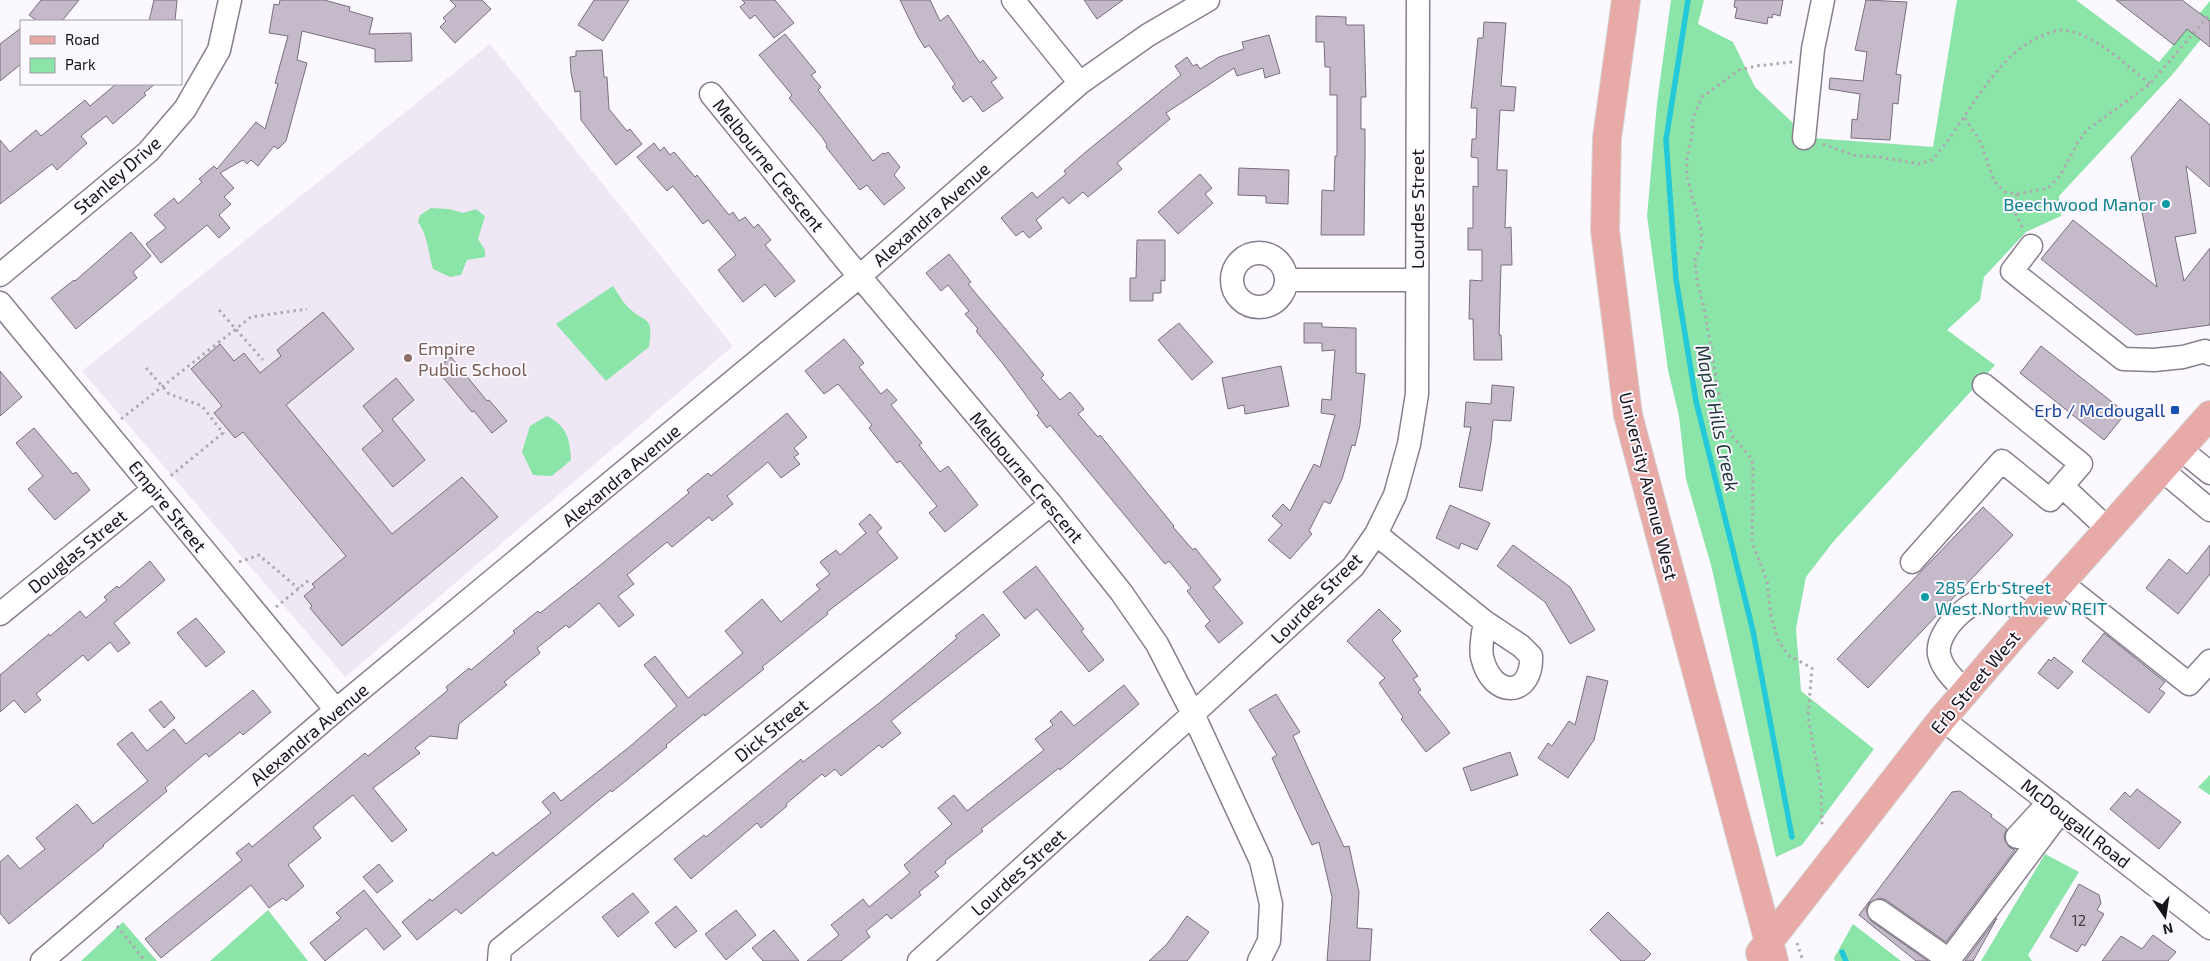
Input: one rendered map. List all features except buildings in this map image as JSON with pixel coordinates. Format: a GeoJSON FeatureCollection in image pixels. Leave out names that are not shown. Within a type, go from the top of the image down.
{"type":"FeatureCollection","features":[{"type":"Feature","properties":{"kind":"main road","name":"University Avenue West"},"geometry":{"type":"LineString","coordinates":[[1626,0],[1607,138],[1605,230],[1628,415],[1766,955]]}},
{"type":"Feature","properties":{"kind":"main road","name":"Erb Street West"},"geometry":{"type":"LineString","coordinates":[[1766,955],[1942,719],[2210,415]]}},
{"type":"Feature","properties":{"kind":"street","name":"Stanley Drive"},"geometry":{"type":"LineString","coordinates":[[0,274],[148,152],[185,109],[219,50],[230,0]]}},
{"type":"Feature","properties":{"kind":"street"},"geometry":{"type":"LineString","coordinates":[[1013,0],[1080,83]]}},
{"type":"Feature","properties":{"kind":"street","name":"Alexandra Avenue"},"geometry":{"type":"LineString","coordinates":[[42,961],[336,710],[860,276],[1080,83],[1148,35],[1208,0]]}},
{"type":"Feature","properties":{"kind":"street","name":"Lourdes Street"},"geometry":{"type":"LineString","coordinates":[[919,961],[1353,567],[1376,534],[1395,495],[1410,436],[1417,394],[1418,0]]}},
{"type":"Feature","properties":{"kind":"street"},"geometry":{"type":"LineString","coordinates":[[1804,138],[1812,60],[1824,0]]}},
{"type":"Feature","properties":{"kind":"street","name":"Melbourne Crescent"},"geometry":{"type":"LineString","coordinates":[[712,94],[860,276],[1052,504],[1121,592],[1152,637],[1193,714],[1261,862],[1271,904],[1269,941],[1259,961]]}},
{"type":"Feature","properties":{"kind":"street"},"geometry":{"type":"LineString","coordinates":[[2031,246],[2012,271],[2123,359],[2154,360],[2183,357],[2205,351],[2210,354]]}},
{"type":"Feature","properties":{"kind":"street"},"geometry":{"type":"LineString","coordinates":[[1286,280],[1417,280]]}},
{"type":"Feature","properties":{"kind":"street","name":"Empire Street"},"geometry":{"type":"LineString","coordinates":[[0,303],[336,710]]}},
{"type":"Feature","properties":{"kind":"street"},"geometry":{"type":"LineString","coordinates":[[1912,562],[2002,461],[2050,500],[2081,464],[1984,385]]}},
{"type":"Feature","properties":{"kind":"street"},"geometry":{"type":"LineString","coordinates":[[2179,448],[2210,473]]}},
{"type":"Feature","properties":{"kind":"street"},"geometry":{"type":"LineString","coordinates":[[2161,469],[2210,510]]}},
{"type":"Feature","properties":{"kind":"street"},"geometry":{"type":"LineString","coordinates":[[2062,486],[2108,529]]}},
{"type":"Feature","properties":{"kind":"street","name":"Douglas Street"},"geometry":{"type":"LineString","coordinates":[[0,614],[154,489]]}},
{"type":"Feature","properties":{"kind":"street","name":"Dick Street"},"geometry":{"type":"LineString","coordinates":[[499,961],[500,949],[1052,504]]}},
{"type":"Feature","properties":{"kind":"street"},"geometry":{"type":"LineString","coordinates":[[1376,534],[1484,622]]}},
{"type":"Feature","properties":{"kind":"street"},"geometry":{"type":"LineString","coordinates":[[2062,583],[2189,684],[2210,661]]}},
{"type":"Feature","properties":{"kind":"street"},"geometry":{"type":"LineString","coordinates":[[1966,692],[1943,667],[1939,653],[1940,644],[1951,623],[1969,605],[1988,598],[2002,598],[2030,618]]}},
{"type":"Feature","properties":{"kind":"street","name":"McDougall Road"},"geometry":{"type":"LineString","coordinates":[[1942,719],[2210,928]]}},
{"type":"Feature","properties":{"kind":"street"},"geometry":{"type":"LineString","coordinates":[[2017,838],[2055,807]]}},
{"type":"Feature","properties":{"kind":"street"},"geometry":{"type":"LineString","coordinates":[[1879,911],[1949,960],[2055,807]]}},
{"type":"Feature","properties":{"kind":"path"},"geometry":{"type":"LineString","coordinates":[[1965,118],[1981,143],[1994,181],[2005,192],[2017,194],[2048,188],[2060,176],[2078,142],[2087,130],[2150,84],[2210,14]]}},
{"type":"Feature","properties":{"kind":"path"},"geometry":{"type":"LineString","coordinates":[[1804,138],[1856,156],[1879,157],[1919,164],[1932,160],[1965,118],[1997,72],[2017,51],[2038,37],[2062,29],[2082,35],[2104,48],[2150,84]]}},
{"type":"Feature","properties":{"kind":"path"},"geometry":{"type":"LineString","coordinates":[[1812,60],[1756,66],[1740,70],[1702,97],[1693,118],[1691,141],[1687,157],[1687,176],[1701,230],[1702,245],[1695,260],[1697,281],[1705,312],[1721,407],[1733,438],[1751,458],[1753,464],[1752,542],[1766,581],[1771,616],[1778,640],[1788,655],[1812,668],[1808,717],[1822,786],[1822,825]]}},
{"type":"Feature","properties":{"kind":"path"},"geometry":{"type":"LineString","coordinates":[[2017,194],[2015,212],[2031,246]]}},
{"type":"Feature","properties":{"kind":"path"},"geometry":{"type":"LineString","coordinates":[[122,419],[162,385],[251,317],[307,309]]}},
{"type":"Feature","properties":{"kind":"path"},"geometry":{"type":"LineString","coordinates":[[219,310],[263,360]]}},
{"type":"Feature","properties":{"kind":"path"},"geometry":{"type":"LineString","coordinates":[[146,368],[169,394],[202,406],[223,433],[154,489]]}},
{"type":"Feature","properties":{"kind":"path"},"geometry":{"type":"LineString","coordinates":[[238,562],[259,555],[298,588]]}},
{"type":"Feature","properties":{"kind":"path"},"geometry":{"type":"LineString","coordinates":[[276,608],[309,580]]}},
{"type":"Feature","properties":{"kind":"path"},"geometry":{"type":"LineString","coordinates":[[117,926],[145,961]]}},
{"type":"Feature","properties":{"kind":"shaded area","name":"Empire Public School"},"geometry":{"type":"Polygon","coordinates":[[[490,44],[733,346],[345,677],[82,371],[490,44]]]}},
{"type":"Feature","properties":{"kind":"green space"},"geometry":{"type":"Polygon","coordinates":[[[1671,0],[1704,0],[1698,24],[1733,42],[1755,87],[1792,122],[1800,137],[1933,147],[1957,0],[2076,0],[2159,62],[2210,1],[2210,28],[2172,75],[2059,196],[2061,216],[2026,232],[1984,277],[1980,300],[1947,330],[1995,365],[1833,542],[1806,577],[1796,629],[1801,691],[1874,749],[1802,845],[1776,857],[1711,565],[1686,479],[1679,416],[1668,370],[1647,216],[1657,103],[1671,0]]]}},
{"type":"Feature","properties":{"kind":"green space"},"geometry":{"type":"Polygon","coordinates":[[[431,208],[449,209],[463,213],[476,209],[485,216],[478,239],[485,250],[485,257],[467,260],[461,275],[450,277],[433,269],[426,239],[418,222],[420,215],[431,208]]]}},
{"type":"Feature","properties":{"kind":"green space"},"geometry":{"type":"Polygon","coordinates":[[[613,286],[627,306],[647,321],[650,336],[649,347],[606,381],[556,324],[613,286]]]}},
{"type":"Feature","properties":{"kind":"green space"},"geometry":{"type":"Polygon","coordinates":[[[547,416],[559,424],[566,434],[570,446],[571,460],[552,476],[533,475],[522,452],[530,426],[547,416]]]}},
{"type":"Feature","properties":{"kind":"green space"},"geometry":{"type":"Polygon","coordinates":[[[2210,775],[2210,795],[2198,787],[2210,775]]]}},
{"type":"Feature","properties":{"kind":"green space"},"geometry":{"type":"Polygon","coordinates":[[[2045,854],[2079,872],[2028,955],[2032,961],[1981,961],[2045,854]]]}},
{"type":"Feature","properties":{"kind":"green space"},"geometry":{"type":"Polygon","coordinates":[[[268,910],[308,961],[210,961],[268,910]]]}},
{"type":"Feature","properties":{"kind":"green space"},"geometry":{"type":"Polygon","coordinates":[[[123,922],[157,961],[81,961],[123,922]]]}},
{"type":"Feature","properties":{"kind":"green space"},"geometry":{"type":"Polygon","coordinates":[[[1853,924],[1901,961],[1835,961],[1834,958],[1853,924]]]}},
{"type":"Feature","properties":{"kind":"waterway","name":"Maple Hills Creek"},"geometry":{"type":"LineString","coordinates":[[1688,0],[1666,140],[1676,279],[1696,401],[1753,631],[1792,837]]}},
{"type":"Feature","properties":{"kind":"waterway","name":"Maple Hills Creek"},"geometry":{"type":"LineString","coordinates":[[1842,952],[1846,961]]}},
{"type":"Feature","properties":{"kind":"place","name":"Beechwood Manor"},"geometry":{"type":"Point","coordinates":[2166,204]}},
{"type":"Feature","properties":{"kind":"place","name":"Empire Public School"},"geometry":{"type":"Point","coordinates":[408,358]}},
{"type":"Feature","properties":{"kind":"place","name":"Erb / Mcdougall"},"geometry":{"type":"Point","coordinates":[2175,410]}},
{"type":"Feature","properties":{"kind":"place","name":"285 Erb Street West Northview REIT"},"geometry":{"type":"Point","coordinates":[1925,597]}}]}
